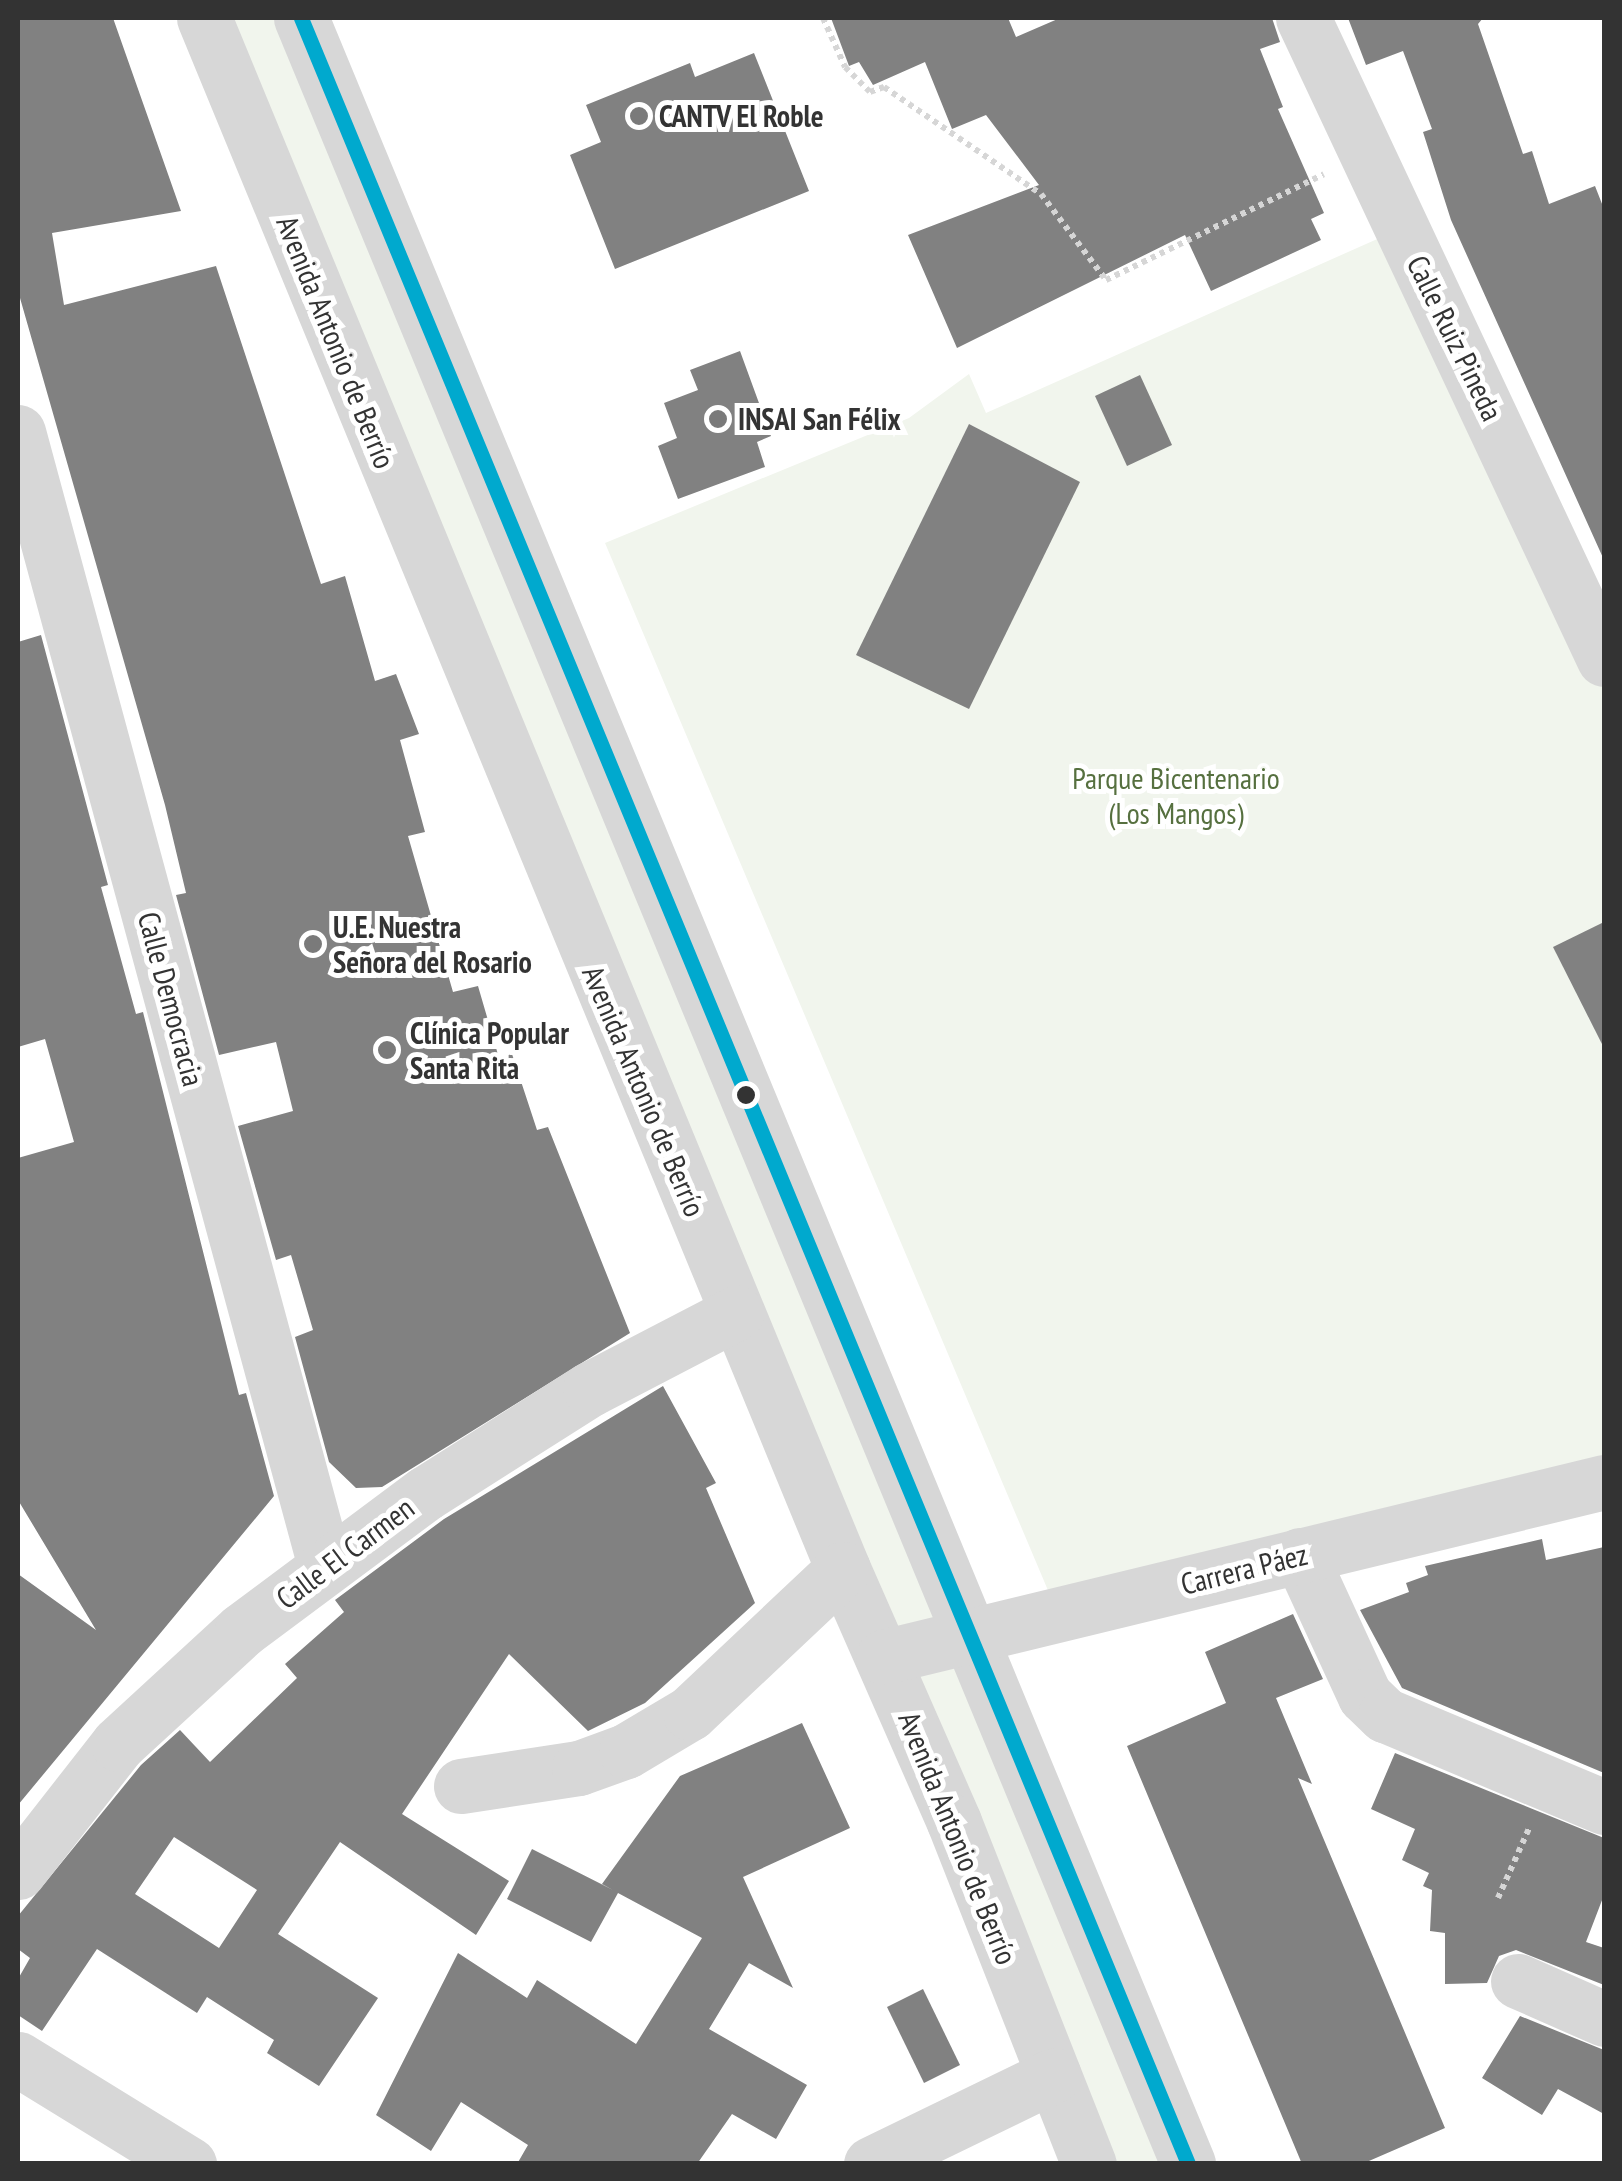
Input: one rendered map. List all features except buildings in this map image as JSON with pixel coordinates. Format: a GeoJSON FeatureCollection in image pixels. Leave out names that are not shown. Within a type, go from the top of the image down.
{"type":"FeatureCollection","features":[{"type":"Feature","properties":{"kind":"street","name":"Avenida Antonio de Berrío"},"geometry":{"type":"LineString","coordinates":[[204,18],[1089,2164]]}},
{"type":"Feature","properties":{"kind":"street"},"geometry":{"type":"LineString","coordinates":[[302,18],[973,1635],[1188,2164]]}},
{"type":"Feature","properties":{"kind":"street","name":"Calle Ruiz Pineda"},"geometry":{"type":"LineString","coordinates":[[1303,18],[1604,660]]}},
{"type":"Feature","properties":{"kind":"street","name":"Calle Democracia"},"geometry":{"type":"LineString","coordinates":[[18,432],[325,1566]]}},
{"type":"Feature","properties":{"kind":"street","name":"Calle El Carmen"},"geometry":{"type":"LineString","coordinates":[[18,1872],[118,1744],[242,1630],[325,1566],[590,1389],[736,1312]]}},
{"type":"Feature","properties":{"kind":"street","name":"Carrera Páez"},"geometry":{"type":"LineString","coordinates":[[883,1657],[1604,1482]]}},
{"type":"Feature","properties":{"kind":"street"},"geometry":{"type":"LineString","coordinates":[[1300,1555],[1365,1696],[1385,1716],[1604,1807]]}},
{"type":"Feature","properties":{"kind":"street"},"geometry":{"type":"LineString","coordinates":[[462,1786],[580,1768],[626,1751],[690,1712],[843,1568]]}},
{"type":"Feature","properties":{"kind":"street"},"geometry":{"type":"LineString","coordinates":[[1518,1981],[1604,2019]]}},
{"type":"Feature","properties":{"kind":"street"},"geometry":{"type":"LineString","coordinates":[[18,2059],[189,2164]]}},
{"type":"Feature","properties":{"kind":"street"},"geometry":{"type":"LineString","coordinates":[[871,2164],[1054,2075]]}},
{"type":"Feature","properties":{"kind":"path"},"geometry":{"type":"LineString","coordinates":[[823,18],[845,68],[870,92],[884,87],[1042,194],[1106,280],[1366,154]]}},
{"type":"Feature","properties":{"kind":"path"},"geometry":{"type":"LineString","coordinates":[[1498,1898],[1549,1785]]}},
{"type":"Feature","properties":{"kind":"green space"},"geometry":{"type":"Polygon","coordinates":[[[204,18],[301,18],[1188,2163],[1089,2163],[204,18]]]}},
{"type":"Feature","properties":{"kind":"green space","name":"Parque Bicentenario (Los Mangos)"},"geometry":{"type":"Polygon","coordinates":[[[1402,228],[1604,659],[1604,1482],[1058,1614],[605,543],[909,418],[969,374],[986,413],[1402,228]]]}},
{"type":"Feature","properties":{"kind":"transit line"},"geometry":{"type":"LineString","coordinates":[[301,18],[1188,2164]]}},
{"type":"Feature","properties":{"kind":"place","name":"CANTV El Roble"},"geometry":{"type":"Point","coordinates":[639,116]}},
{"type":"Feature","properties":{"kind":"place","name":"INSAI San Félix"},"geometry":{"type":"Point","coordinates":[718,419]}},
{"type":"Feature","properties":{"kind":"place","name":"U.E. Nuestra Señora del Rosario"},"geometry":{"type":"Point","coordinates":[313,944]}},
{"type":"Feature","properties":{"kind":"place","name":"Clínica Popular Santa Rita"},"geometry":{"type":"Point","coordinates":[387,1050]}}]}
